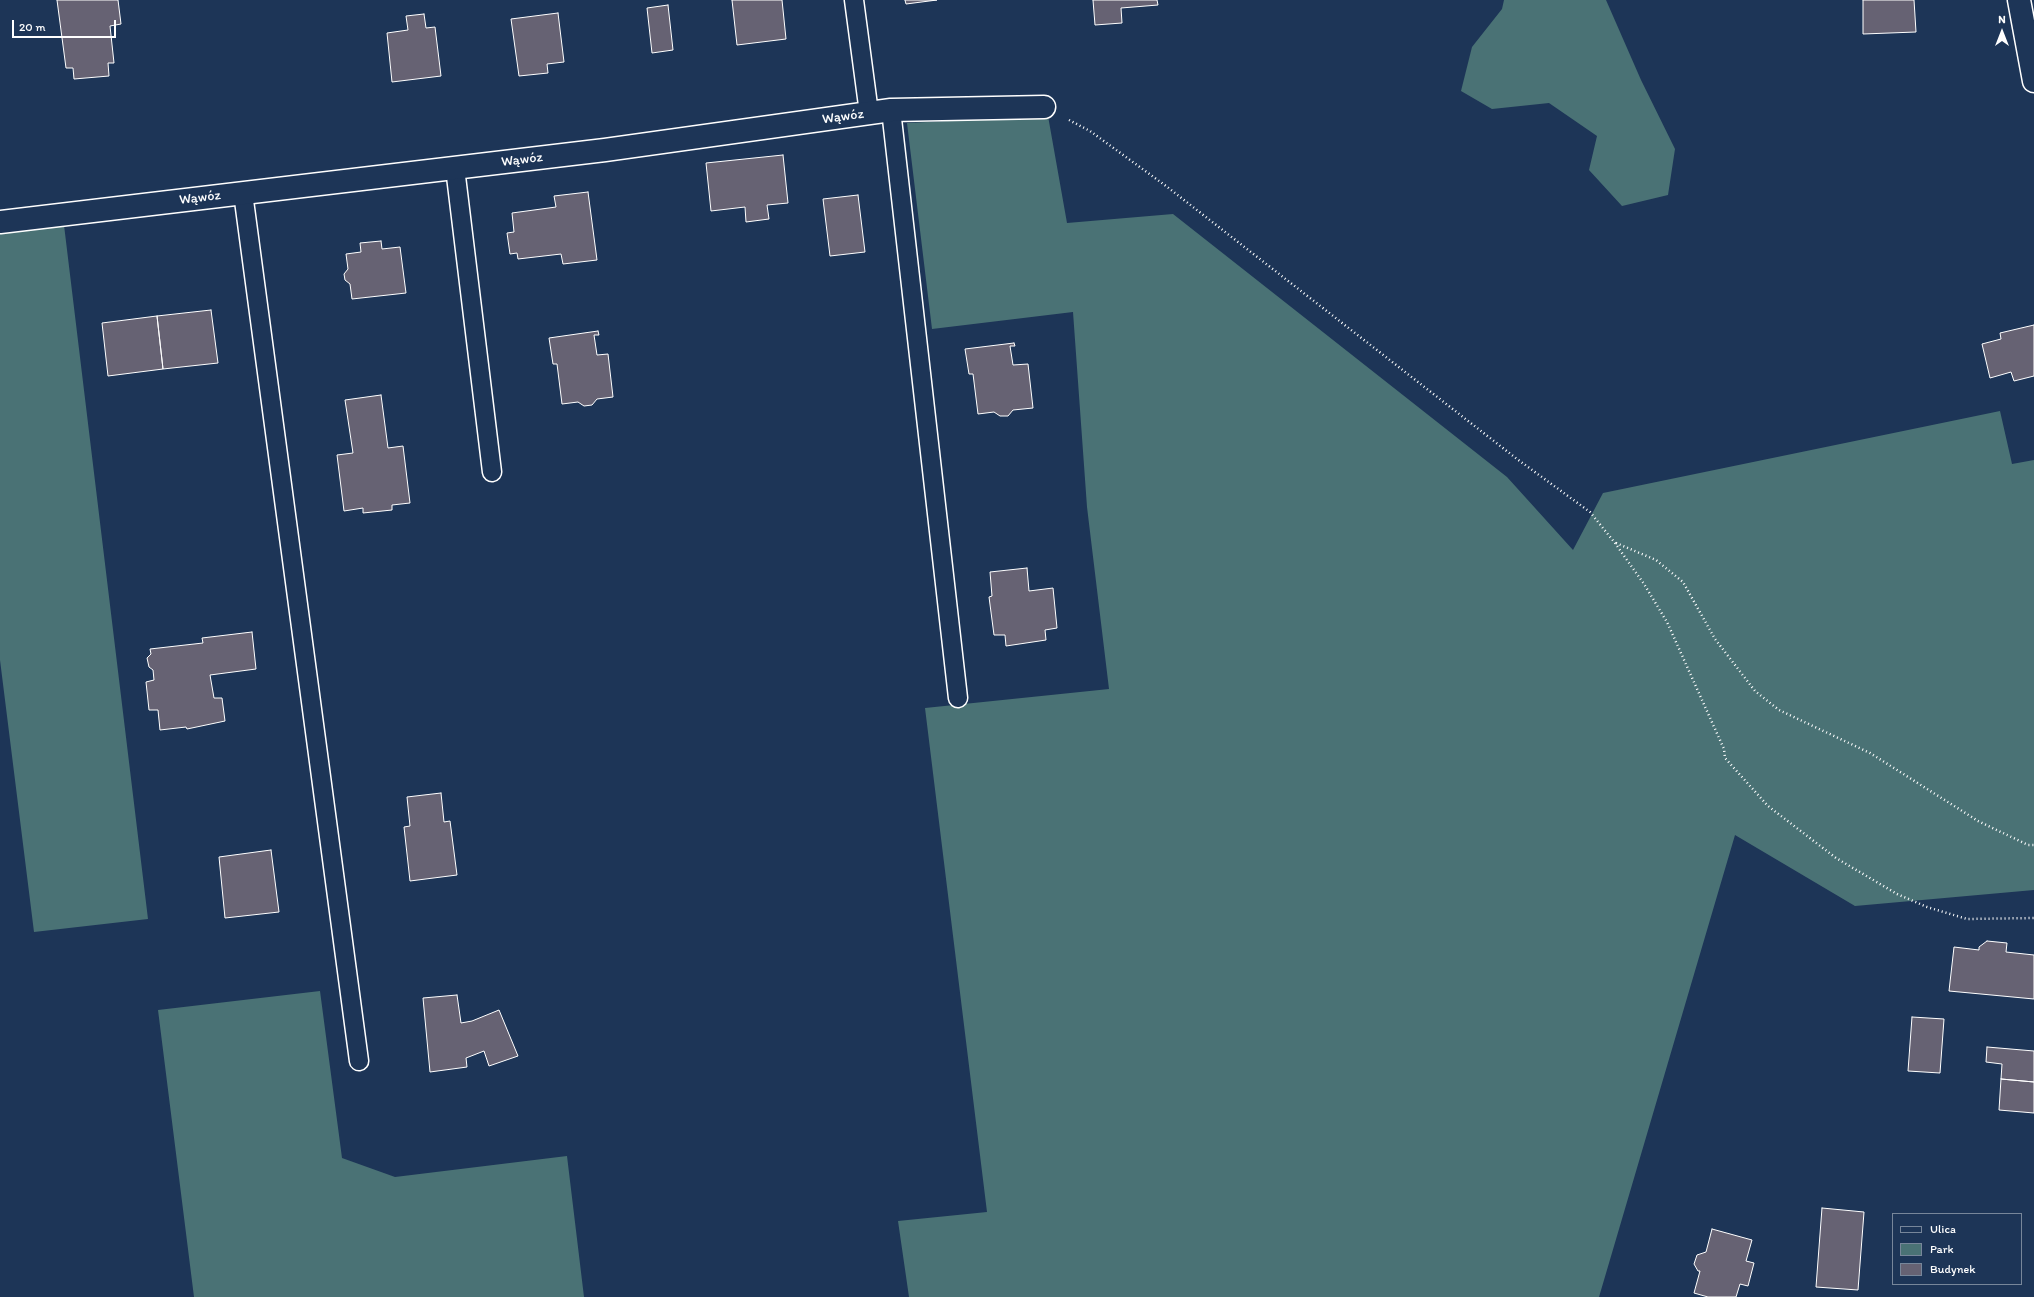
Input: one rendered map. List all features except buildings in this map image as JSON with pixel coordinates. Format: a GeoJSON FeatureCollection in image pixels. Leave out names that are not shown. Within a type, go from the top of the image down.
{"type":"FeatureCollection","features":[{"type":"Feature","properties":{"kind":"street"},"geometry":{"type":"LineString","coordinates":[[2019,0],[2034,81]]}},
{"type":"Feature","properties":{"kind":"street","name":"Wąwóz"},"geometry":{"type":"LineString","coordinates":[[0,222],[605,150],[891,110],[1044,106]]}},
{"type":"Feature","properties":{"kind":"lane"},"geometry":{"type":"LineString","coordinates":[[854,0],[869,113]]}},
{"type":"Feature","properties":{"kind":"lane"},"geometry":{"type":"LineString","coordinates":[[891,110],[958,698]]}},
{"type":"Feature","properties":{"kind":"lane"},"geometry":{"type":"LineString","coordinates":[[455,168],[492,472]]}},
{"type":"Feature","properties":{"kind":"lane"},"geometry":{"type":"LineString","coordinates":[[243,193],[359,1061]]}},
{"type":"Feature","properties":{"kind":"path"},"geometry":{"type":"LineString","coordinates":[[1090,131],[1166,186],[1518,459],[1590,512],[1615,542],[1644,584],[1666,622],[1724,749],[1726,758],[1768,806],[1836,858],[1897,894],[1927,907],[1967,920],[2034,918]]}},
{"type":"Feature","properties":{"kind":"path"},"geometry":{"type":"LineString","coordinates":[[1615,542],[1656,560],[1683,582],[1715,639],[1755,691],[1779,710],[1870,753],[1978,821],[2028,845],[2034,845]]}},
{"type":"Feature","properties":{"kind":"green space"},"geometry":{"type":"Polygon","coordinates":[[[1504,0],[1606,0],[1641,80],[1675,149],[1668,195],[1622,206],[1589,170],[1597,136],[1549,103],[1492,109],[1461,91],[1472,47],[1502,9],[1504,0]]]}},
{"type":"Feature","properties":{"kind":"green space"},"geometry":{"type":"Polygon","coordinates":[[[1048,116],[1067,223],[1173,214],[1507,477],[1573,550],[1603,493],[2000,411],[2012,464],[2034,460],[2034,890],[1855,906],[1735,835],[1599,1297],[909,1297],[898,1221],[987,1212],[925,708],[1109,689],[1087,507],[1073,312],[932,329],[907,123],[1048,116]]]}},
{"type":"Feature","properties":{"kind":"green space"},"geometry":{"type":"Polygon","coordinates":[[[64,225],[148,919],[34,932],[0,660],[0,233],[64,225]]]}},
{"type":"Feature","properties":{"kind":"green space"},"geometry":{"type":"Polygon","coordinates":[[[320,991],[342,1158],[395,1177],[567,1156],[584,1297],[194,1297],[158,1010],[320,991]]]}}]}
